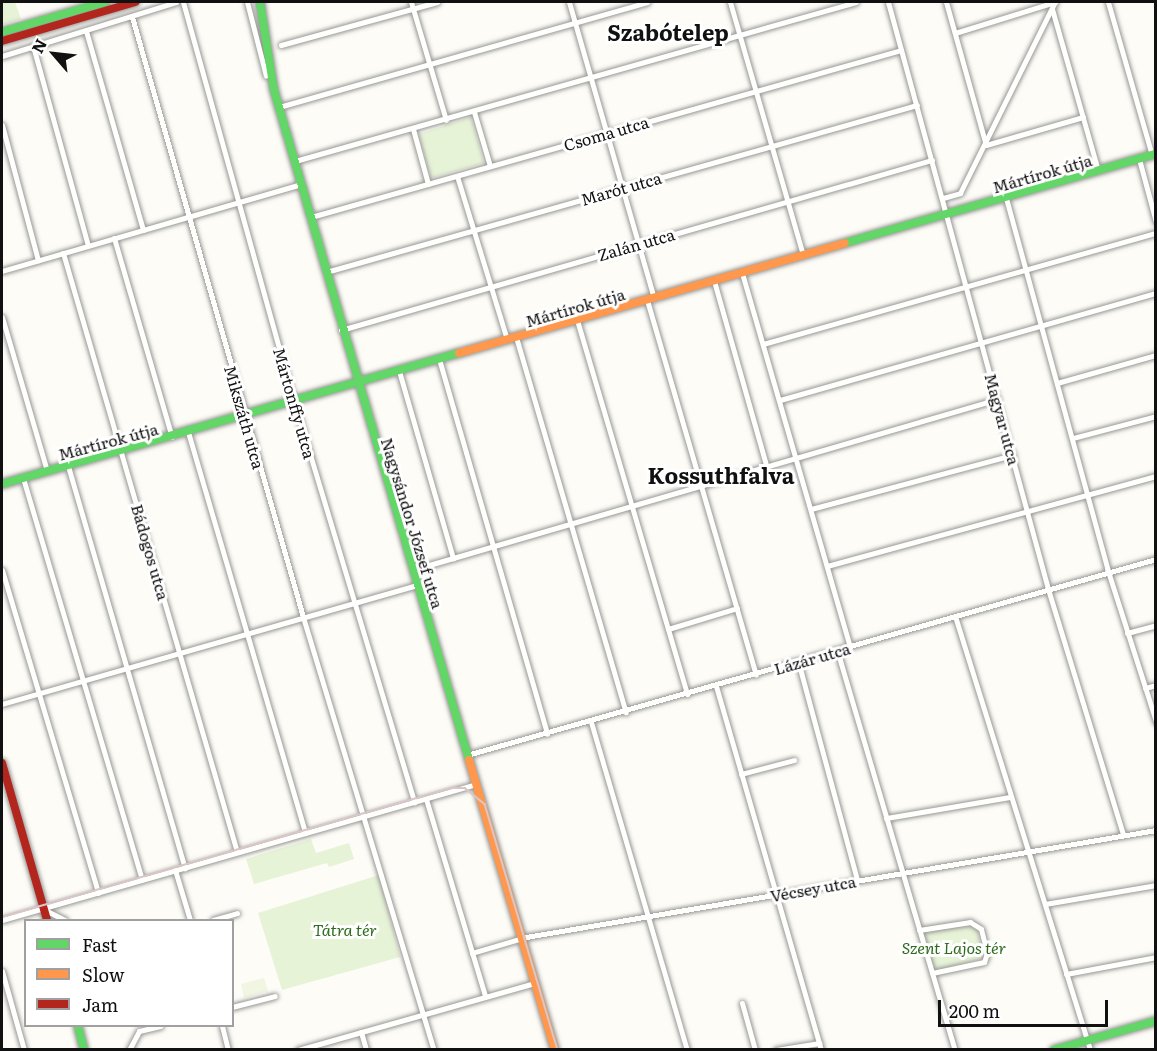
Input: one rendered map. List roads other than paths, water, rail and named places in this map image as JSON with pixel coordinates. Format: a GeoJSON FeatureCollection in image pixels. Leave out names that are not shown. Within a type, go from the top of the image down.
{"type":"FeatureCollection","features":[{"type":"Feature","properties":{"kind":"street"},"geometry":{"type":"LineString","coordinates":[[2,32],[105,2]]}},
{"type":"Feature","properties":{"kind":"street"},"geometry":{"type":"LineString","coordinates":[[2,40],[135,2]]}},
{"type":"Feature","properties":{"kind":"street"},"geometry":{"type":"LineString","coordinates":[[2,56],[176,2]]}},
{"type":"Feature","properties":{"kind":"street","name":"Mártonffy utca"},"geometry":{"type":"LineString","coordinates":[[183,2],[294,401],[414,802]]}},
{"type":"Feature","properties":{"kind":"street"},"geometry":{"type":"LineString","coordinates":[[247,2],[266,76]]}},
{"type":"Feature","properties":{"kind":"street","name":"Nagysándor József utca"},"geometry":{"type":"LineString","coordinates":[[260,2],[279,107],[302,184],[340,330],[555,1050]]}},
{"type":"Feature","properties":{"kind":"street"},"geometry":{"type":"LineString","coordinates":[[411,2],[446,120]]}},
{"type":"Feature","properties":{"kind":"street"},"geometry":{"type":"LineString","coordinates":[[281,45],[438,2]]}},
{"type":"Feature","properties":{"kind":"street"},"geometry":{"type":"LineString","coordinates":[[569,2],[639,243],[650,299],[700,485],[756,674]]}},
{"type":"Feature","properties":{"kind":"street"},"geometry":{"type":"LineString","coordinates":[[279,107],[647,2]]}},
{"type":"Feature","properties":{"kind":"street"},"geometry":{"type":"LineString","coordinates":[[730,2],[803,255]]}},
{"type":"Feature","properties":{"kind":"street"},"geometry":{"type":"LineString","coordinates":[[295,161],[856,2]]}},
{"type":"Feature","properties":{"kind":"street","name":"Magyar utca"},"geometry":{"type":"LineString","coordinates":[[888,2],[1048,589],[1124,835]]}},
{"type":"Feature","properties":{"kind":"street"},"geometry":{"type":"LineString","coordinates":[[946,2],[986,145]]}},
{"type":"Feature","properties":{"kind":"street"},"geometry":{"type":"LineString","coordinates":[[955,33],[1055,2]]}},
{"type":"Feature","properties":{"kind":"street"},"geometry":{"type":"LineString","coordinates":[[943,198],[960,193],[986,145],[1055,2]]}},
{"type":"Feature","properties":{"kind":"street"},"geometry":{"type":"LineString","coordinates":[[1108,2],[1154,155]]}},
{"type":"Feature","properties":{"kind":"street"},"geometry":{"type":"LineString","coordinates":[[1052,9],[1098,171]]}},
{"type":"Feature","properties":{"kind":"street","name":"Mikszáth utca"},"geometry":{"type":"LineString","coordinates":[[132,17],[187,217],[361,817],[434,1050]]}},
{"type":"Feature","properties":{"kind":"street"},"geometry":{"type":"LineString","coordinates":[[86,31],[143,230]]}},
{"type":"Feature","properties":{"kind":"street"},"geometry":{"type":"LineString","coordinates":[[33,46],[88,245]]}},
{"type":"Feature","properties":{"kind":"street","name":"Csoma utca"},"geometry":{"type":"LineString","coordinates":[[311,217],[901,50]]}},
{"type":"Feature","properties":{"kind":"street","name":"Marót utca"},"geometry":{"type":"LineString","coordinates":[[326,272],[917,105]]}},
{"type":"Feature","properties":{"kind":"street"},"geometry":{"type":"LineString","coordinates":[[474,112],[490,166]]}},
{"type":"Feature","properties":{"kind":"street"},"geometry":{"type":"LineString","coordinates":[[986,145],[1083,117]]}},
{"type":"Feature","properties":{"kind":"street"},"geometry":{"type":"LineString","coordinates":[[979,120],[989,127],[994,125]]}},
{"type":"Feature","properties":{"kind":"street"},"geometry":{"type":"LineString","coordinates":[[2,125],[38,260]]}},
{"type":"Feature","properties":{"kind":"street"},"geometry":{"type":"LineString","coordinates":[[413,129],[428,184]]}},
{"type":"Feature","properties":{"kind":"street","name":"Mártírok útja"},"geometry":{"type":"LineString","coordinates":[[2,484],[1154,155]]}},
{"type":"Feature","properties":{"kind":"street"},"geometry":{"type":"LineString","coordinates":[[1139,159],[1155,222]]}},
{"type":"Feature","properties":{"kind":"street","name":"Zalán utca"},"geometry":{"type":"LineString","coordinates":[[340,330],[932,160]]}},
{"type":"Feature","properties":{"kind":"street"},"geometry":{"type":"LineString","coordinates":[[457,176],[507,340]]}},
{"type":"Feature","properties":{"kind":"street"},"geometry":{"type":"LineString","coordinates":[[2,271],[302,184]]}},
{"type":"Feature","properties":{"kind":"street"},"geometry":{"type":"LineString","coordinates":[[1006,198],[1109,572],[1155,722]]}},
{"type":"Feature","properties":{"kind":"street"},"geometry":{"type":"LineString","coordinates":[[764,344],[1026,272],[1155,233]]}},
{"type":"Feature","properties":{"kind":"street"},"geometry":{"type":"LineString","coordinates":[[114,238],[172,437]]}},
{"type":"Feature","properties":{"kind":"street","name":"Bádogos utca"},"geometry":{"type":"LineString","coordinates":[[63,253],[237,852]]}},
{"type":"Feature","properties":{"kind":"street"},"geometry":{"type":"LineString","coordinates":[[742,273],[850,646]]}},
{"type":"Feature","properties":{"kind":"street"},"geometry":{"type":"LineString","coordinates":[[714,281],[766,465]]}},
{"type":"Feature","properties":{"kind":"street"},"geometry":{"type":"LineString","coordinates":[[780,400],[1155,293]]}},
{"type":"Feature","properties":{"kind":"street"},"geometry":{"type":"LineString","coordinates":[[2,317],[47,471]]}},
{"type":"Feature","properties":{"kind":"street"},"geometry":{"type":"LineString","coordinates":[[577,320],[687,694]]}},
{"type":"Feature","properties":{"kind":"street"},"geometry":{"type":"LineString","coordinates":[[516,337],[626,712]]}},
{"type":"Feature","properties":{"kind":"street"},"geometry":{"type":"LineString","coordinates":[[1057,383],[1155,356]]}},
{"type":"Feature","properties":{"kind":"street"},"geometry":{"type":"LineString","coordinates":[[439,359],[547,734]]}},
{"type":"Feature","properties":{"kind":"street"},"geometry":{"type":"LineString","coordinates":[[399,371],[453,558]]}},
{"type":"Feature","properties":{"kind":"street"},"geometry":{"type":"LineString","coordinates":[[412,570],[571,525],[794,456],[998,399]]}},
{"type":"Feature","properties":{"kind":"street"},"geometry":{"type":"LineString","coordinates":[[1073,438],[1155,416]]}},
{"type":"Feature","properties":{"kind":"street"},"geometry":{"type":"LineString","coordinates":[[188,432],[305,833]]}},
{"type":"Feature","properties":{"kind":"street"},"geometry":{"type":"LineString","coordinates":[[811,509],[1013,455]]}},
{"type":"Feature","properties":{"kind":"street"},"geometry":{"type":"LineString","coordinates":[[68,466],[130,666],[185,868]]}},
{"type":"Feature","properties":{"kind":"street"},"geometry":{"type":"LineString","coordinates":[[827,566],[1155,476]]}},
{"type":"Feature","properties":{"kind":"street"},"geometry":{"type":"LineString","coordinates":[[23,478],[142,880]]}},
{"type":"Feature","properties":{"kind":"street","name":"Lázár utca"},"geometry":{"type":"LineString","coordinates":[[467,755],[591,722],[1155,559]]}},
{"type":"Feature","properties":{"kind":"street"},"geometry":{"type":"LineString","coordinates":[[2,570],[98,893]]}},
{"type":"Feature","properties":{"kind":"street"},"geometry":{"type":"LineString","coordinates":[[2,704],[417,585]]}},
{"type":"Feature","properties":{"kind":"street"},"geometry":{"type":"LineString","coordinates":[[668,629],[737,608]]}},
{"type":"Feature","properties":{"kind":"street"},"geometry":{"type":"LineString","coordinates":[[955,616],[1090,1050]]}},
{"type":"Feature","properties":{"kind":"street"},"geometry":{"type":"LineString","coordinates":[[1127,633],[1155,625]]}},
{"type":"Feature","properties":{"kind":"street"},"geometry":{"type":"LineString","coordinates":[[837,650],[955,1050]]}},
{"type":"Feature","properties":{"kind":"street"},"geometry":{"type":"LineString","coordinates":[[798,661],[856,880]]}},
{"type":"Feature","properties":{"kind":"street"},"geometry":{"type":"LineString","coordinates":[[1145,688],[1155,685]]}},
{"type":"Feature","properties":{"kind":"street"},"geometry":{"type":"LineString","coordinates":[[716,686],[821,1050]]}},
{"type":"Feature","properties":{"kind":"street"},"geometry":{"type":"LineString","coordinates":[[591,722],[646,917],[687,1050]]}},
{"type":"Feature","properties":{"kind":"street"},"geometry":{"type":"LineString","coordinates":[[741,774],[794,760]]}},
{"type":"Feature","properties":{"kind":"street"},"geometry":{"type":"LineString","coordinates":[[2,763],[46,919]]}},
{"type":"Feature","properties":{"kind":"street"},"geometry":{"type":"LineString","coordinates":[[2,920],[476,784]]}},
{"type":"Feature","properties":{"kind":"street"},"geometry":{"type":"LineString","coordinates":[[886,818],[1010,797]]}},
{"type":"Feature","properties":{"kind":"street"},"geometry":{"type":"LineString","coordinates":[[426,799],[485,996]]}},
{"type":"Feature","properties":{"kind":"street","name":"Vécsey utca"},"geometry":{"type":"LineString","coordinates":[[472,953],[520,939],[1155,830]]}},
{"type":"Feature","properties":{"kind":"street"},"geometry":{"type":"LineString","coordinates":[[176,870],[189,919]]}},
{"type":"Feature","properties":{"kind":"street"},"geometry":{"type":"LineString","coordinates":[[1045,904],[1155,885]]}},
{"type":"Feature","properties":{"kind":"street"},"geometry":{"type":"LineString","coordinates":[[43,909],[60,919]]}},
{"type":"Feature","properties":{"kind":"street"},"geometry":{"type":"LineString","coordinates":[[219,919],[237,913]]}},
{"type":"Feature","properties":{"kind":"street"},"geometry":{"type":"LineString","coordinates":[[919,930],[970,922],[981,929],[987,952],[984,962],[932,973]]}},
{"type":"Feature","properties":{"kind":"street"},"geometry":{"type":"LineString","coordinates":[[1066,974],[1155,957]]}},
{"type":"Feature","properties":{"kind":"street"},"geometry":{"type":"LineString","coordinates":[[2,971],[24,1050]]}},
{"type":"Feature","properties":{"kind":"street"},"geometry":{"type":"LineString","coordinates":[[298,1050],[313,1048],[361,1032],[535,983]]}},
{"type":"Feature","properties":{"kind":"street"},"geometry":{"type":"LineString","coordinates":[[234,1006],[275,996]]}},
{"type":"Feature","properties":{"kind":"street"},"geometry":{"type":"LineString","coordinates":[[742,1003],[755,1050]]}},
{"type":"Feature","properties":{"kind":"street"},"geometry":{"type":"LineString","coordinates":[[1054,1050],[1155,1021]]}},
{"type":"Feature","properties":{"kind":"street"},"geometry":{"type":"LineString","coordinates":[[78,1027],[84,1050]]}},
{"type":"Feature","properties":{"kind":"street"},"geometry":{"type":"LineString","coordinates":[[129,1050],[140,1031],[156,1027]]}},
{"type":"Feature","properties":{"kind":"street"},"geometry":{"type":"LineString","coordinates":[[222,1027],[228,1050]]}},
{"type":"Feature","properties":{"kind":"street"},"geometry":{"type":"LineString","coordinates":[[361,1032],[366,1050]]}},
{"type":"Feature","properties":{"kind":"street"},"geometry":{"type":"LineString","coordinates":[[776,1050],[819,1043]]}},
{"type":"Feature","properties":{"kind":"tram line"},"geometry":{"type":"LineString","coordinates":[[2,917],[453,788],[465,788],[485,804],[558,1050]]}},
{"type":"Feature","properties":{"kind":"district","name":"Szabótelep"},"geometry":{"type":"Point","coordinates":[668,32]}},
{"type":"Feature","properties":{"kind":"district","name":"Kossuthfalva"},"geometry":{"type":"Point","coordinates":[721,475]}},
{"type":"Feature","properties":{"kind":"park label","name":"Tátra tér"},"geometry":{"type":"Point","coordinates":[345,929]}},
{"type":"Feature","properties":{"kind":"park label","name":"Szent Lajos tér"},"geometry":{"type":"Point","coordinates":[954,947]}}]}
